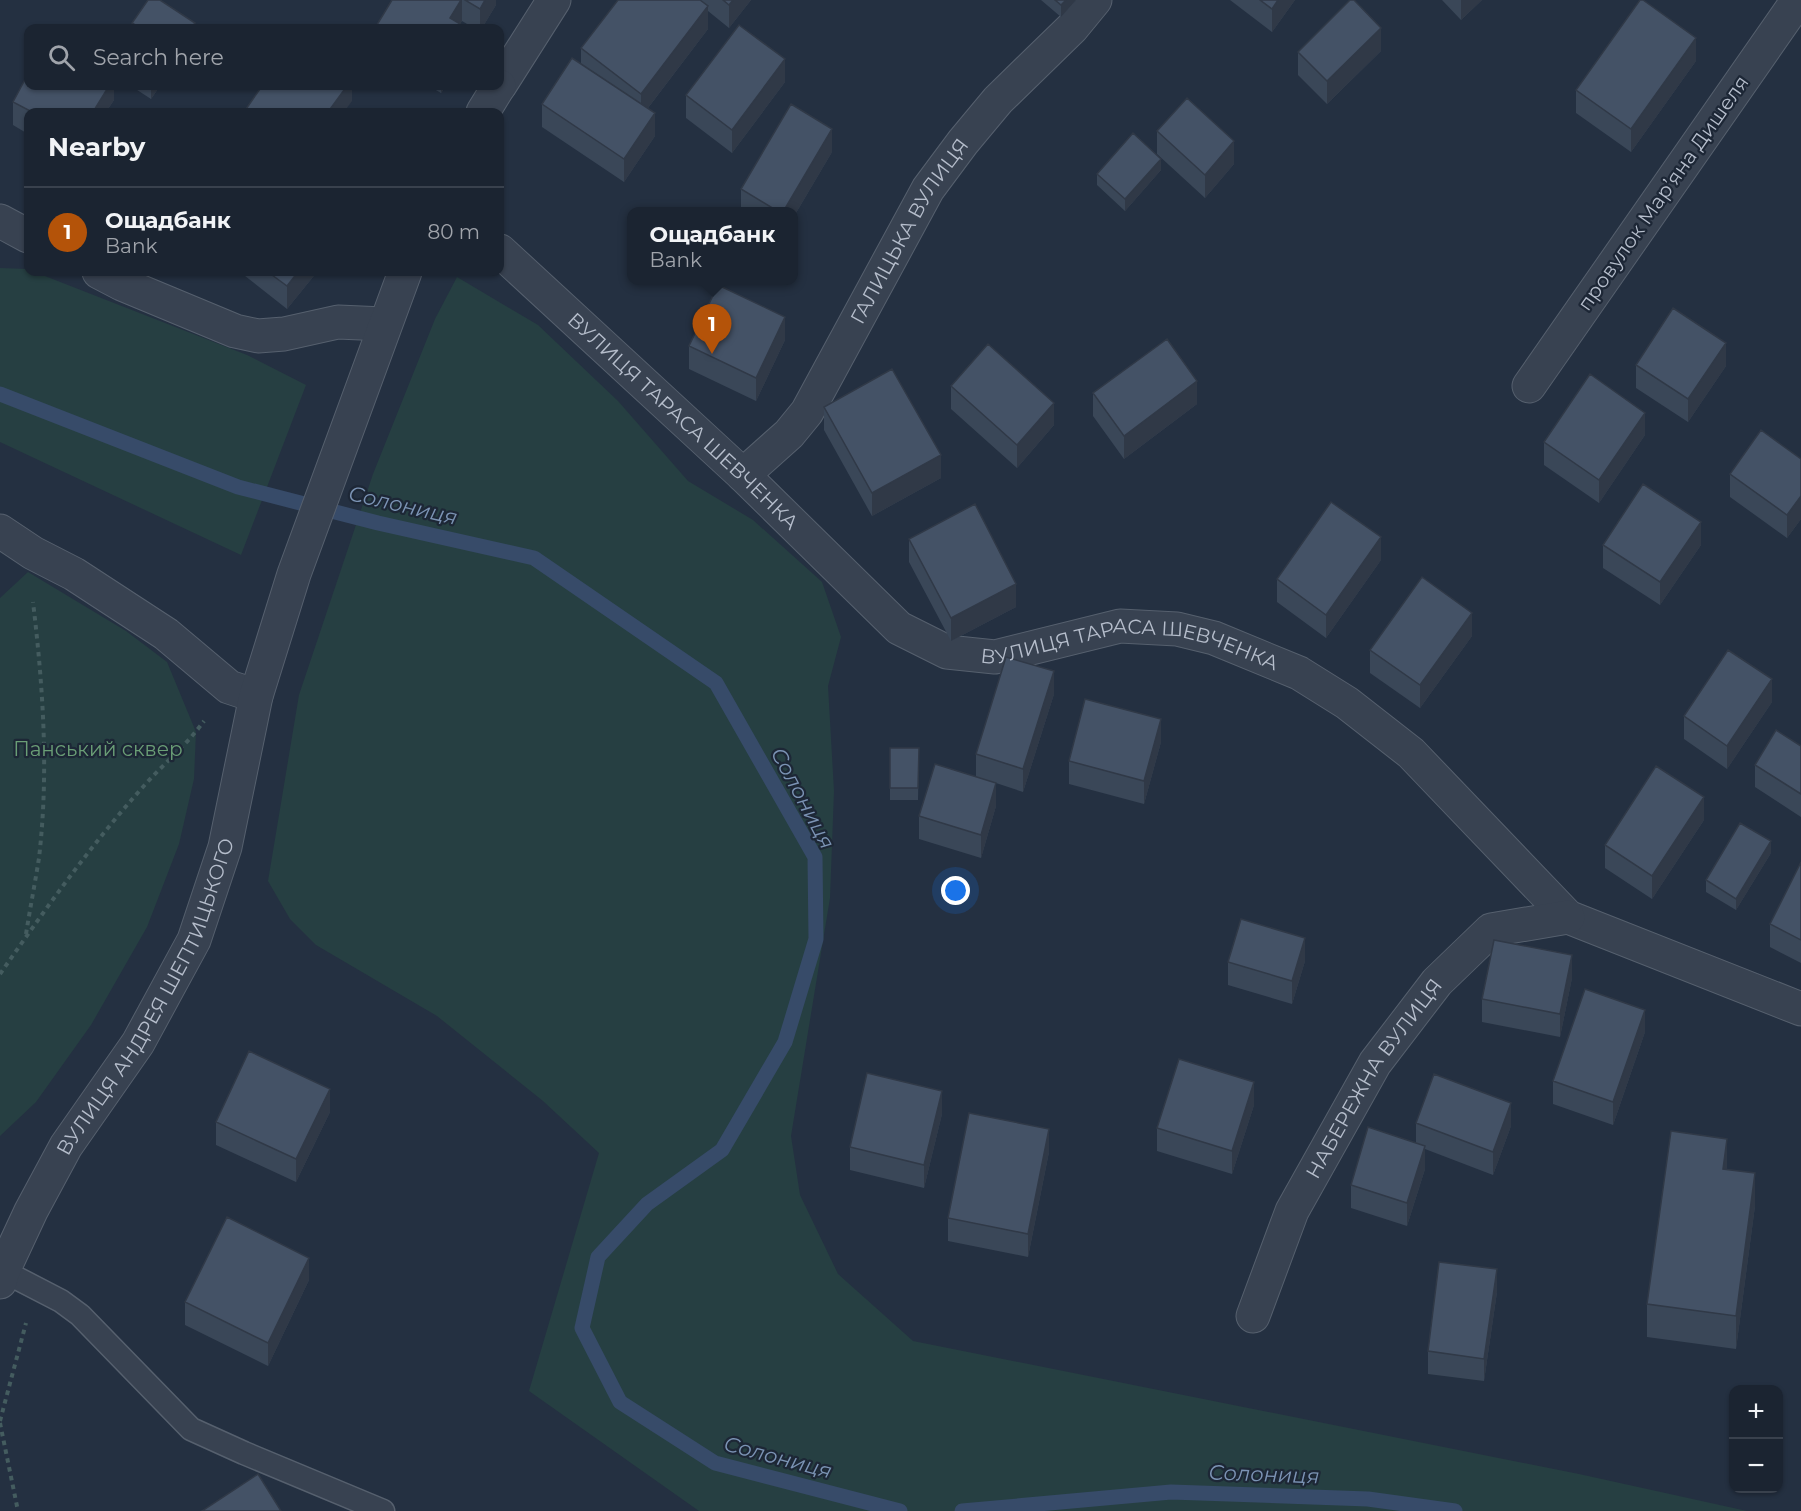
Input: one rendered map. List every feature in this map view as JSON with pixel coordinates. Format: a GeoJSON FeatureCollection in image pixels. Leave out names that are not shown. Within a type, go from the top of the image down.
{"type":"FeatureCollection","features":[{"type":"Feature","properties":{"kind":"street"},"geometry":{"type":"LineString","coordinates":[[504,77],[554,0]]}},
{"type":"Feature","properties":{"kind":"street","name":"ГАЛИЦЬКА ВУЛИЦЯ"},"geometry":{"type":"LineString","coordinates":[[743,475],[789,434],[807,412],[928,189],[998,100],[1072,28],[1095,0]]}},
{"type":"Feature","properties":{"kind":"street","name":"провулок Марʼяна Дишеля"},"geometry":{"type":"LineString","coordinates":[[1529,386],[1798,0]]}},
{"type":"Feature","properties":{"kind":"street"},"geometry":{"type":"LineString","coordinates":[[485,108],[496,90]]}},
{"type":"Feature","properties":{"kind":"street"},"geometry":{"type":"LineString","coordinates":[[0,221],[24,234]]}},
{"type":"Feature","properties":{"kind":"street","name":"ВУЛИЦЯ ТАРАСА ШЕВЧЕНКА"},"geometry":{"type":"LineString","coordinates":[[504,255],[743,475],[899,628],[947,651],[995,657],[1120,626],[1177,629],[1214,638],[1299,673],[1347,703],[1411,753],[1568,917],[1801,1009]]}},
{"type":"Feature","properties":{"kind":"street"},"geometry":{"type":"LineString","coordinates":[[107,276],[235,331],[258,336],[284,334],[338,322],[384,324]]}},
{"type":"Feature","properties":{"kind":"street","name":"ВУЛИЦЯ АНДРЕЯ ШЕПТИЦЬКОГО"},"geometry":{"type":"LineString","coordinates":[[1,1274],[66,1146],[138,1043],[194,940],[225,847],[242,692],[294,574],[403,276]]}},
{"type":"Feature","properties":{"kind":"street"},"geometry":{"type":"LineString","coordinates":[[0,531],[33,553],[74,574],[166,634],[242,692]]}},
{"type":"Feature","properties":{"kind":"street","name":"НАБЕРЕЖНА ВУЛИЦЯ"},"geometry":{"type":"LineString","coordinates":[[1253,1316],[1292,1211],[1375,1063],[1437,982],[1491,930],[1568,917]]}},
{"type":"Feature","properties":{"kind":"lane"},"geometry":{"type":"LineString","coordinates":[[1,1274],[61,1301],[81,1315],[191,1429],[383,1511]]}},
{"type":"Feature","properties":{"kind":"path"},"geometry":{"type":"LineString","coordinates":[[26,938],[39,856],[44,769],[42,679],[33,601],[33,553]]}},
{"type":"Feature","properties":{"kind":"path"},"geometry":{"type":"LineString","coordinates":[[0,975],[87,856],[142,788],[196,732],[242,692]]}},
{"type":"Feature","properties":{"kind":"path"},"geometry":{"type":"LineString","coordinates":[[18,1511],[0,1422],[27,1320]]}},
{"type":"Feature","properties":{"kind":"green space"},"geometry":{"type":"Polygon","coordinates":[[[0,268],[24,269],[24,276],[45,276],[247,355],[306,385],[241,555],[0,442],[0,268]]]}},
{"type":"Feature","properties":{"kind":"green space"},"geometry":{"type":"Polygon","coordinates":[[[457,277],[538,325],[618,401],[688,481],[753,520],[822,582],[841,637],[828,686],[834,791],[830,898],[791,1136],[800,1195],[838,1274],[913,1341],[1579,1474],[1747,1511],[699,1511],[529,1391],[599,1153],[543,1101],[437,1016],[316,945],[290,919],[268,881],[299,695],[373,474],[435,319],[457,277]]]}},
{"type":"Feature","properties":{"kind":"green space","name":"Панський сквер"},"geometry":{"type":"Polygon","coordinates":[[[28,572],[126,631],[167,662],[196,732],[194,779],[179,844],[147,927],[91,1025],[36,1102],[0,1136],[0,598],[28,572]]]}},
{"type":"Feature","properties":{"kind":"building"},"geometry":{"type":"Polygon","coordinates":[[[148,0],[160,0],[195,23],[134,24],[132,23],[148,0]]]}},
{"type":"Feature","properties":{"kind":"building"},"geometry":{"type":"Polygon","coordinates":[[[392,0],[461,0],[450,18],[460,24],[377,24],[392,0]]]}},
{"type":"Feature","properties":{"kind":"building"},"geometry":{"type":"Polygon","coordinates":[[[465,0],[485,0],[480,9],[465,0]]]}},
{"type":"Feature","properties":{"kind":"building"},"geometry":{"type":"Polygon","coordinates":[[[618,0],[700,0],[708,6],[641,94],[581,48],[618,0]]]}},
{"type":"Feature","properties":{"kind":"building"},"geometry":{"type":"Polygon","coordinates":[[[723,0],[733,0],[729,5],[723,0]]]}},
{"type":"Feature","properties":{"kind":"building"},"geometry":{"type":"Polygon","coordinates":[[[1055,0],[1066,0],[1061,5],[1055,0]]]}},
{"type":"Feature","properties":{"kind":"building"},"geometry":{"type":"Polygon","coordinates":[[[1260,0],[1278,0],[1272,9],[1260,0]]]}},
{"type":"Feature","properties":{"kind":"building"},"geometry":{"type":"Polygon","coordinates":[[[1350,0],[1354,0],[1381,28],[1327,81],[1298,52],[1350,0]]]}},
{"type":"Feature","properties":{"kind":"building"},"geometry":{"type":"Polygon","coordinates":[[[1640,0],[1696,38],[1631,129],[1576,90],[1640,0]]]}},
{"type":"Feature","properties":{"kind":"building"},"geometry":{"type":"Polygon","coordinates":[[[739,25],[785,59],[732,130],[686,95],[739,25]]]}},
{"type":"Feature","properties":{"kind":"building"},"geometry":{"type":"Polygon","coordinates":[[[572,58],[655,113],[624,159],[542,104],[572,58]]]}},
{"type":"Feature","properties":{"kind":"building"},"geometry":{"type":"Polygon","coordinates":[[[24,81],[24,90],[107,90],[95,108],[24,108],[13,102],[24,81]]]}},
{"type":"Feature","properties":{"kind":"building"},"geometry":{"type":"Polygon","coordinates":[[[259,90],[344,90],[331,108],[247,108],[259,90]]]}},
{"type":"Feature","properties":{"kind":"building"},"geometry":{"type":"Polygon","coordinates":[[[1187,98],[1234,141],[1205,175],[1157,131],[1187,98]]]}},
{"type":"Feature","properties":{"kind":"building"},"geometry":{"type":"Polygon","coordinates":[[[791,104],[832,129],[786,207],[771,207],[741,189],[791,104]]]}},
{"type":"Feature","properties":{"kind":"building"},"geometry":{"type":"Polygon","coordinates":[[[1133,133],[1161,159],[1125,199],[1097,174],[1133,133]]]}},
{"type":"Feature","properties":{"kind":"building"},"geometry":{"type":"Polygon","coordinates":[[[273,276],[295,276],[287,286],[273,276]]]}},
{"type":"Feature","properties":{"kind":"building"},"geometry":{"type":"Polygon","coordinates":[[[718,285],[785,317],[756,378],[689,346],[718,285]]]}},
{"type":"Feature","properties":{"kind":"building"},"geometry":{"type":"Polygon","coordinates":[[[1673,308],[1726,343],[1688,399],[1636,365],[1673,308]]]}},
{"type":"Feature","properties":{"kind":"building"},"geometry":{"type":"Polygon","coordinates":[[[1167,339],[1197,381],[1124,436],[1093,393],[1167,339]]]}},
{"type":"Feature","properties":{"kind":"building"},"geometry":{"type":"Polygon","coordinates":[[[988,344],[1054,403],[1017,445],[951,386],[988,344]]]}},
{"type":"Feature","properties":{"kind":"building"},"geometry":{"type":"Polygon","coordinates":[[[892,369],[941,455],[872,493],[824,407],[892,369]]]}},
{"type":"Feature","properties":{"kind":"building"},"geometry":{"type":"Polygon","coordinates":[[[1590,374],[1645,413],[1599,480],[1544,442],[1590,374]]]}},
{"type":"Feature","properties":{"kind":"building"},"geometry":{"type":"Polygon","coordinates":[[[1761,430],[1801,459],[1801,496],[1787,515],[1730,474],[1761,430]]]}},
{"type":"Feature","properties":{"kind":"building"},"geometry":{"type":"Polygon","coordinates":[[[1643,484],[1701,522],[1660,582],[1603,545],[1643,484]]]}},
{"type":"Feature","properties":{"kind":"building"},"geometry":{"type":"Polygon","coordinates":[[[1331,502],[1381,537],[1326,615],[1277,579],[1331,502]]]}},
{"type":"Feature","properties":{"kind":"building"},"geometry":{"type":"Polygon","coordinates":[[[975,504],[1016,584],[951,618],[909,539],[975,504]]]}},
{"type":"Feature","properties":{"kind":"building"},"geometry":{"type":"Polygon","coordinates":[[[1422,577],[1472,613],[1420,685],[1370,650],[1422,577]]]}},
{"type":"Feature","properties":{"kind":"building"},"geometry":{"type":"Polygon","coordinates":[[[1728,650],[1772,679],[1727,746],[1684,716],[1728,650]]]}},
{"type":"Feature","properties":{"kind":"building"},"geometry":{"type":"Polygon","coordinates":[[[1006,657],[1054,671],[1023,769],[976,754],[1006,657]]]}},
{"type":"Feature","properties":{"kind":"building"},"geometry":{"type":"Polygon","coordinates":[[[1085,699],[1161,719],[1144,781],[1069,761],[1085,699]]]}},
{"type":"Feature","properties":{"kind":"building"},"geometry":{"type":"Polygon","coordinates":[[[1776,730],[1801,746],[1801,794],[1755,765],[1776,730]]]}},
{"type":"Feature","properties":{"kind":"building"},"geometry":{"type":"Polygon","coordinates":[[[890,748],[919,748],[918,788],[890,788],[890,748]]]}},
{"type":"Feature","properties":{"kind":"building"},"geometry":{"type":"Polygon","coordinates":[[[935,764],[996,783],[981,835],[919,816],[935,764]]]}},
{"type":"Feature","properties":{"kind":"building"},"geometry":{"type":"Polygon","coordinates":[[[1656,766],[1704,797],[1652,876],[1605,845],[1656,766]]]}},
{"type":"Feature","properties":{"kind":"building"},"geometry":{"type":"Polygon","coordinates":[[[1740,823],[1771,841],[1736,899],[1706,880],[1740,823]]]}},
{"type":"Feature","properties":{"kind":"building"},"geometry":{"type":"Polygon","coordinates":[[[1801,862],[1801,940],[1770,924],[1801,862]]]}},
{"type":"Feature","properties":{"kind":"building"},"geometry":{"type":"Polygon","coordinates":[[[1241,919],[1305,938],[1292,981],[1228,962],[1241,919]]]}},
{"type":"Feature","properties":{"kind":"building"},"geometry":{"type":"Polygon","coordinates":[[[1494,940],[1572,955],[1560,1014],[1482,999],[1494,940]]]}},
{"type":"Feature","properties":{"kind":"building"},"geometry":{"type":"Polygon","coordinates":[[[1585,989],[1645,1010],[1613,1102],[1553,1081],[1585,989]]]}},
{"type":"Feature","properties":{"kind":"building"},"geometry":{"type":"Polygon","coordinates":[[[249,1051],[330,1089],[296,1159],[216,1122],[249,1051]]]}},
{"type":"Feature","properties":{"kind":"building"},"geometry":{"type":"Polygon","coordinates":[[[1179,1059],[1254,1082],[1232,1151],[1157,1128],[1179,1059]]]}},
{"type":"Feature","properties":{"kind":"building"},"geometry":{"type":"Polygon","coordinates":[[[867,1073],[942,1091],[924,1165],[850,1147],[867,1073]]]}},
{"type":"Feature","properties":{"kind":"building"},"geometry":{"type":"Polygon","coordinates":[[[1434,1074],[1511,1103],[1493,1152],[1416,1123],[1434,1074]]]}},
{"type":"Feature","properties":{"kind":"building"},"geometry":{"type":"Polygon","coordinates":[[[969,1113],[1049,1129],[1028,1234],[948,1218],[969,1113]]]}},
{"type":"Feature","properties":{"kind":"building"},"geometry":{"type":"Polygon","coordinates":[[[1368,1127],[1425,1146],[1407,1203],[1351,1185],[1368,1127]]]}},
{"type":"Feature","properties":{"kind":"building"},"geometry":{"type":"Polygon","coordinates":[[[1671,1131],[1727,1139],[1723,1169],[1755,1173],[1736,1316],[1647,1304],[1671,1131]]]}},
{"type":"Feature","properties":{"kind":"building"},"geometry":{"type":"Polygon","coordinates":[[[227,1217],[309,1258],[268,1343],[185,1302],[227,1217]]]}},
{"type":"Feature","properties":{"kind":"building"},"geometry":{"type":"Polygon","coordinates":[[[1439,1262],[1497,1269],[1484,1359],[1428,1351],[1439,1262]]]}},
{"type":"Feature","properties":{"kind":"building"},"geometry":{"type":"Polygon","coordinates":[[[258,1474],[281,1511],[202,1511],[258,1474]]]}},
{"type":"Feature","properties":{"kind":"waterway","name":"Солониця"},"geometry":{"type":"LineString","coordinates":[[0,394],[238,487],[378,523],[534,558],[716,683],[815,857],[816,939],[785,1042],[722,1150],[647,1204],[598,1257],[582,1328],[620,1402],[715,1463],[900,1511]]}},
{"type":"Feature","properties":{"kind":"waterway","name":"Солониця"},"geometry":{"type":"LineString","coordinates":[[962,1511],[1171,1492],[1368,1499],[1455,1511]]}},
{"type":"Feature","properties":{"kind":"place","name":"Ощадбанк"},"geometry":{"type":"Point","coordinates":[712,354]}}]}
